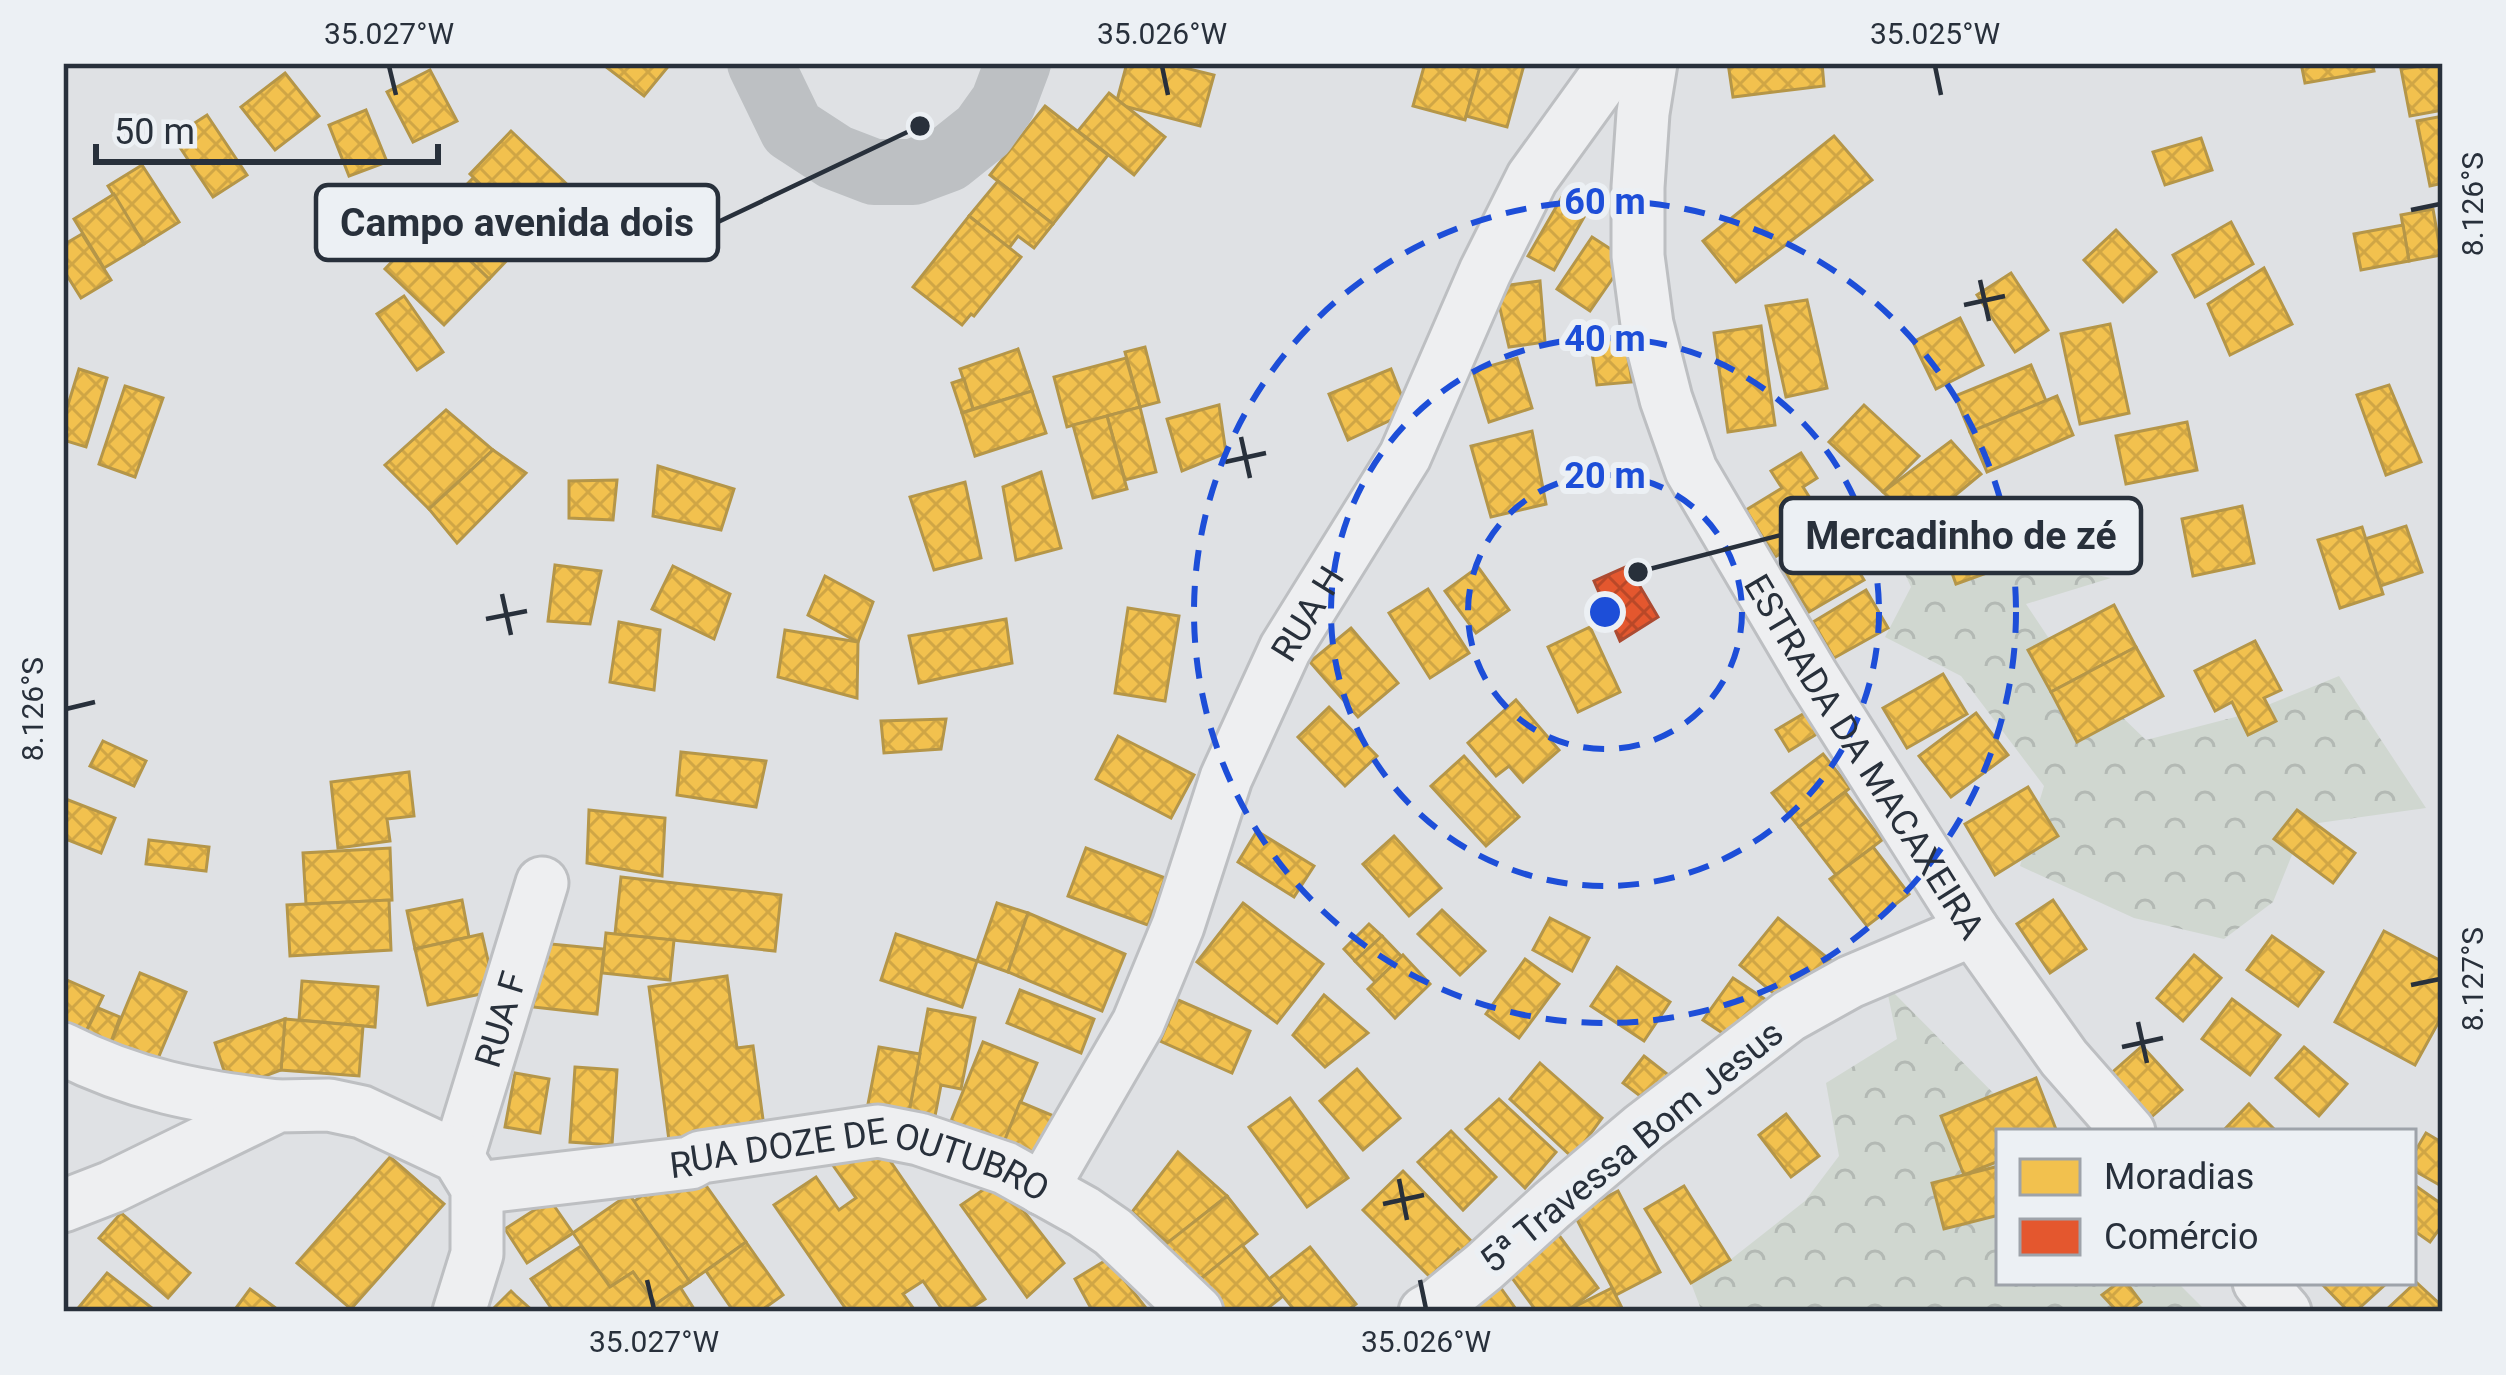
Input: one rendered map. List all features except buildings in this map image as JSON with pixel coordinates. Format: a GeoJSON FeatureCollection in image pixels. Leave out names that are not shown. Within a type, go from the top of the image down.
{"type":"FeatureCollection","features":[{"type":"Feature","properties":{"kind":"street"},"geometry":{"type":"LineString","coordinates":[[760,63],[792,129],[836,157],[874,172],[913,172],[949,159],[983,131],[1003,103],[1018,63]]}},
{"type":"Feature","properties":{"kind":"street","name":"RUA H"},"geometry":{"type":"LineString","coordinates":[[1042,1189],[1138,1023],[1178,926],[1226,778],[1285,650],[1405,456],[1485,272],[1532,178],[1615,63]]}},
{"type":"Feature","properties":{"kind":"street","name":"ESTRADA DA MACAXEIRA"},"geometry":{"type":"LineString","coordinates":[[1651,63],[1638,187],[1638,256],[1666,399],[1691,470],[1973,930],[2064,1058],[2126,1129]]}},
{"type":"Feature","properties":{"kind":"street","name":"RUA F"},"geometry":{"type":"LineString","coordinates":[[459,1312],[477,1254],[467,1173],[542,883]]}},
{"type":"Feature","properties":{"kind":"street","name":"5ª Travessa Bom Jesus"},"geometry":{"type":"LineString","coordinates":[[1424,1312],[1484,1267],[1643,1128],[1789,1016],[1850,982],[1973,930]]}},
{"type":"Feature","properties":{"kind":"street"},"geometry":{"type":"LineString","coordinates":[[63,1049],[100,1068],[199,1096],[278,1106],[329,1105],[362,1112],[467,1173]]}},
{"type":"Feature","properties":{"kind":"street"},"geometry":{"type":"LineString","coordinates":[[63,1205],[112,1187],[278,1106]]}},
{"type":"Feature","properties":{"kind":"street","name":"RUA DOZE DE OUTUBRO"},"geometry":{"type":"LineString","coordinates":[[467,1173],[690,1163],[701,1157],[878,1131],[1005,1168],[1113,1232],[1197,1312]]}},
{"type":"Feature","properties":{"kind":"street"},"geometry":{"type":"LineString","coordinates":[[2262,1285],[2285,1312]]}},
{"type":"Feature","properties":{"kind":"green space"},"geometry":{"type":"Polygon","coordinates":[[[1922,483],[1974,549],[2111,578],[2026,604],[2064,661],[2146,740],[2243,715],[2339,676],[2426,808],[2304,825],[2273,902],[2224,939],[2134,918],[2020,866],[2044,786],[1961,676],[1885,637],[1911,587],[1875,509],[1922,483]]]}},
{"type":"Feature","properties":{"kind":"green space"},"geometry":{"type":"Polygon","coordinates":[[[1886,985],[2029,1129],[1996,1129],[1996,1285],[2180,1285],[2207,1312],[1702,1312],[1691,1283],[1730,1260],[1805,1201],[1839,1156],[1826,1083],[1897,1039],[1886,985]]]}},
{"type":"Feature","properties":{"kind":"place","name":"Campo avenida dois"},"geometry":{"type":"Point","coordinates":[920,126]}},
{"type":"Feature","properties":{"kind":"place","name":"Mercadinho de zé"},"geometry":{"type":"Point","coordinates":[1638,572]}}]}
